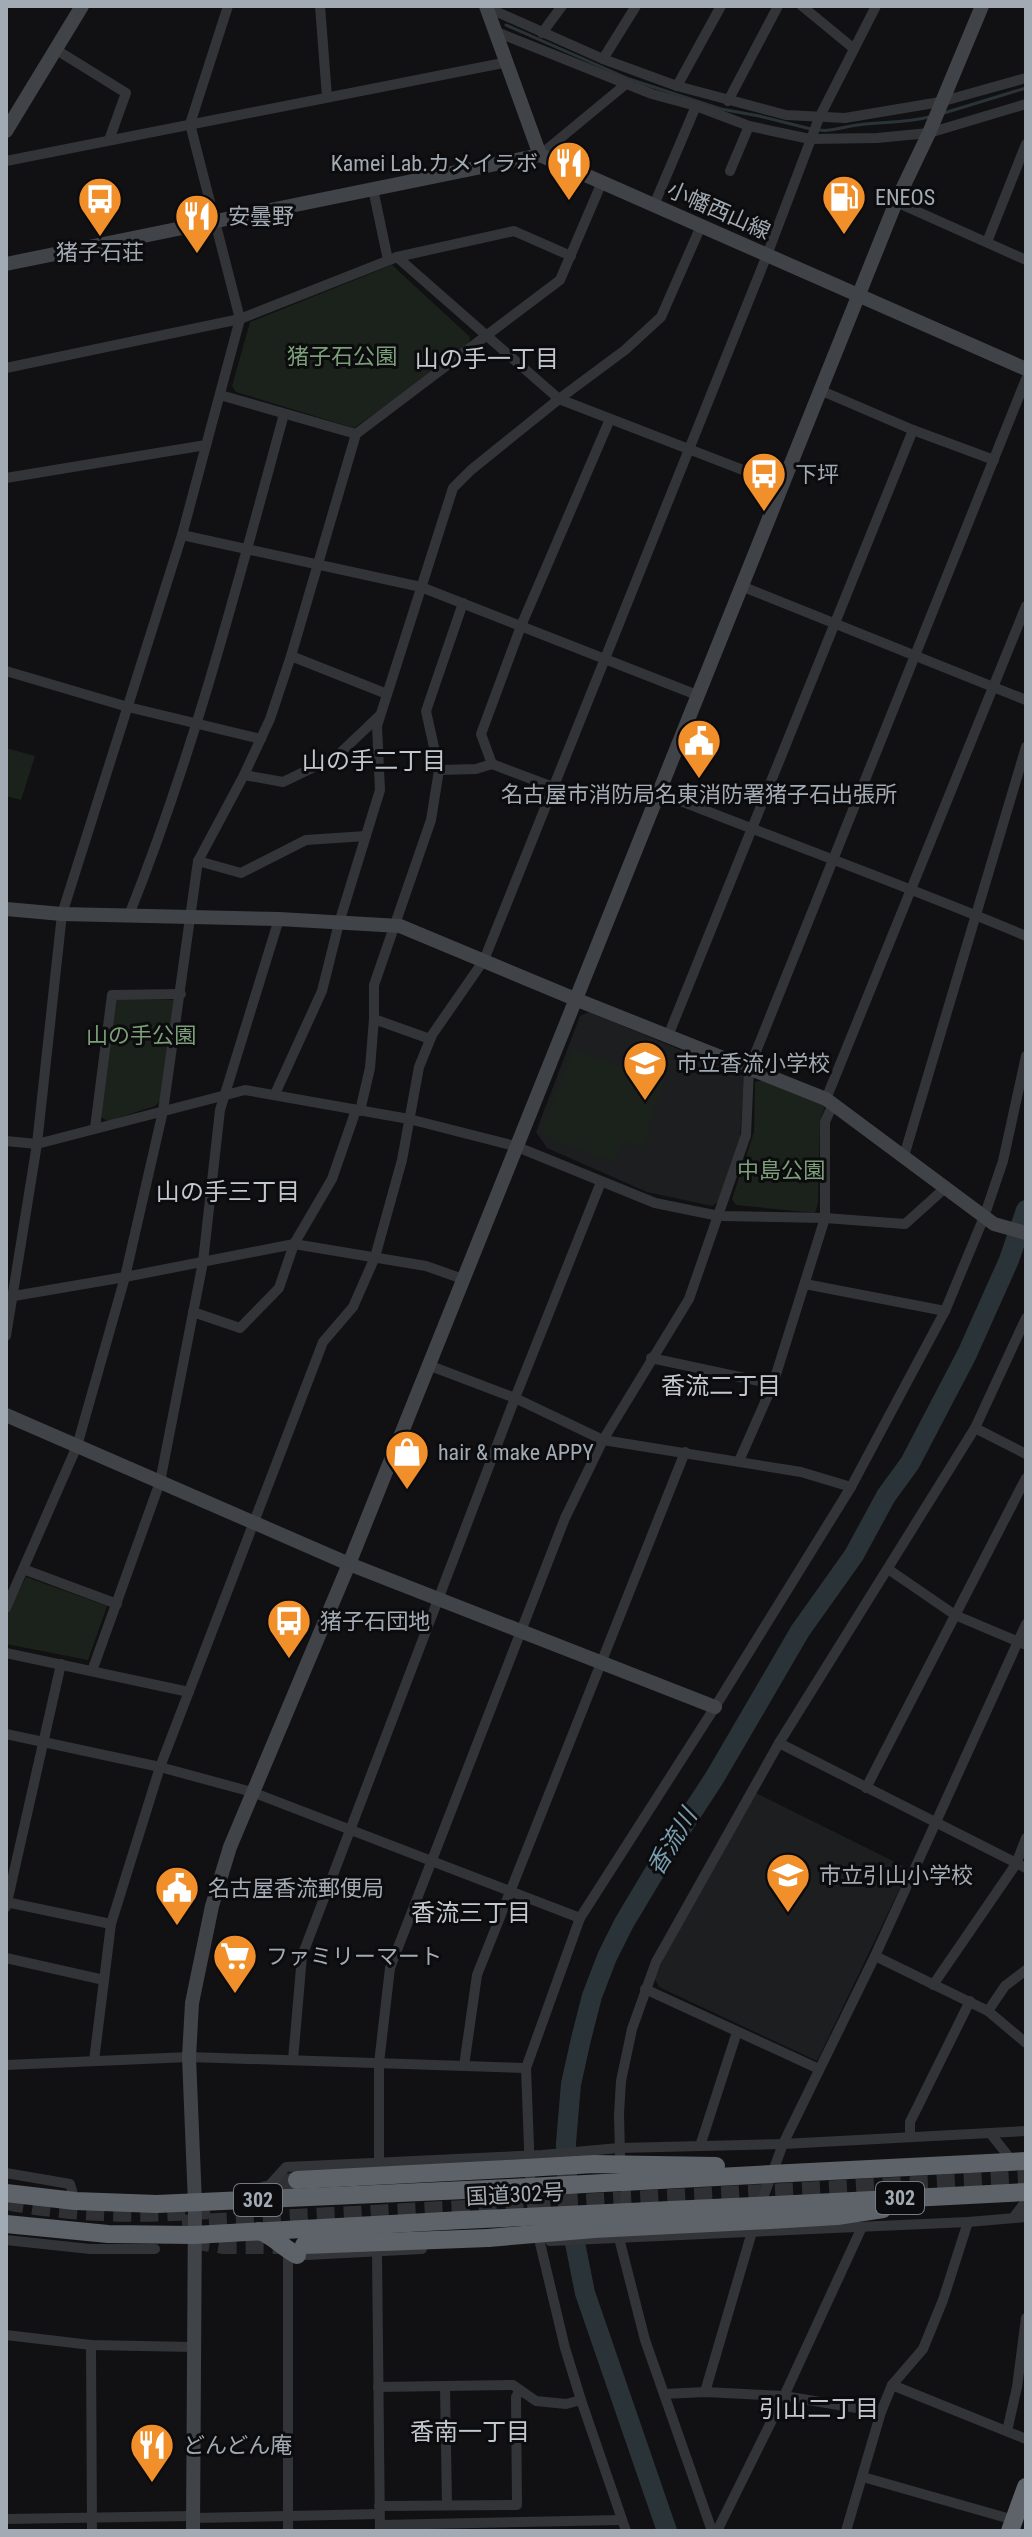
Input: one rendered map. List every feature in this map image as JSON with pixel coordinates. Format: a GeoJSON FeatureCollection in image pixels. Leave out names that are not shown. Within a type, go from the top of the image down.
{"type":"FeatureCollection","features":[{"type":"Feature","properties":{"kind":"highway","name":"国道302号"},"geometry":{"type":"LineString","coordinates":[[6,2193],[110,2204],[195,2203],[508,2178],[763,2175],[1020,2162]]}},
{"type":"Feature","properties":{"kind":"highway"},"geometry":{"type":"LineString","coordinates":[[297,2180],[508,2178]]}},
{"type":"Feature","properties":{"kind":"highway"},"geometry":{"type":"LineString","coordinates":[[259,2231],[275,2239],[286,2250],[488,2238],[619,2237],[738,2229],[772,2212],[837,2216],[972,2195],[1026,2192]]}},
{"type":"Feature","properties":{"kind":"highway","name":"国道302号"},"geometry":{"type":"LineString","coordinates":[[6,2224],[123,2235],[194,2235],[462,2220],[772,2212]]}},
{"type":"Feature","properties":{"kind":"highway"},"geometry":{"type":"LineString","coordinates":[[108,2249],[123,2235]]}},
{"type":"Feature","properties":{"kind":"highway"},"geometry":{"type":"LineString","coordinates":[[1012,2526],[1026,2487]]}},
{"type":"Feature","properties":{"kind":"street"},"geometry":{"type":"LineString","coordinates":[[6,131],[82,6]]}},
{"type":"Feature","properties":{"kind":"street"},"geometry":{"type":"LineString","coordinates":[[6,1336],[37,1144],[62,914],[182,535],[240,319],[190,124],[228,6]]}},
{"type":"Feature","properties":{"kind":"street"},"geometry":{"type":"LineString","coordinates":[[320,6],[327,97]]}},
{"type":"Feature","properties":{"kind":"street"},"geometry":{"type":"LineString","coordinates":[[486,6],[603,59],[677,86],[786,115],[845,118],[940,102],[1026,78]]}},
{"type":"Feature","properties":{"kind":"street"},"geometry":{"type":"LineString","coordinates":[[486,6],[540,155]]}},
{"type":"Feature","properties":{"kind":"street"},"geometry":{"type":"LineString","coordinates":[[542,33],[562,6]]}},
{"type":"Feature","properties":{"kind":"street"},"geometry":{"type":"LineString","coordinates":[[603,59],[636,6]]}},
{"type":"Feature","properties":{"kind":"street"},"geometry":{"type":"LineString","coordinates":[[677,86],[721,6]]}},
{"type":"Feature","properties":{"kind":"street"},"geometry":{"type":"LineString","coordinates":[[728,101],[778,6]]}},
{"type":"Feature","properties":{"kind":"street"},"geometry":{"type":"LineString","coordinates":[[802,6],[853,48]]}},
{"type":"Feature","properties":{"kind":"street"},"geometry":{"type":"LineString","coordinates":[[94,2061],[111,1924],[160,1767],[323,1342],[353,1307],[375,1257],[402,1160],[419,1067],[430,1039],[484,960],[767,255],[810,139],[876,6]]}},
{"type":"Feature","properties":{"kind":"street"},"geometry":{"type":"LineString","coordinates":[[193,2522],[195,2203],[189,2057],[192,2003],[212,1906],[230,1847],[349,1564],[896,202],[929,133],[982,6]]}},
{"type":"Feature","properties":{"kind":"street"},"geometry":{"type":"LineString","coordinates":[[494,31],[652,94],[749,126],[810,139],[929,133],[1026,104]]}},
{"type":"Feature","properties":{"kind":"street"},"geometry":{"type":"LineString","coordinates":[[55,49],[126,93],[109,140]]}},
{"type":"Feature","properties":{"kind":"street"},"geometry":{"type":"LineString","coordinates":[[6,161],[508,62]]}},
{"type":"Feature","properties":{"kind":"street"},"geometry":{"type":"LineString","coordinates":[[6,264],[540,155],[626,84]]}},
{"type":"Feature","properties":{"kind":"street"},"geometry":{"type":"LineString","coordinates":[[654,205],[696,106]]}},
{"type":"Feature","properties":{"kind":"street"},"geometry":{"type":"LineString","coordinates":[[730,171],[749,126]]}},
{"type":"Feature","properties":{"kind":"street"},"geometry":{"type":"LineString","coordinates":[[987,242],[1026,144]]}},
{"type":"Feature","properties":{"kind":"street","name":"小幡西山線"},"geometry":{"type":"LineString","coordinates":[[540,155],[1026,369]]}},
{"type":"Feature","properties":{"kind":"street"},"geometry":{"type":"LineString","coordinates":[[6,1608],[77,1446],[125,1277],[163,1111],[198,861],[261,739],[291,656],[356,434],[560,280],[602,182]]}},
{"type":"Feature","properties":{"kind":"street"},"geometry":{"type":"LineString","coordinates":[[373,189],[392,258],[559,399],[782,485]]}},
{"type":"Feature","properties":{"kind":"street"},"geometry":{"type":"LineString","coordinates":[[896,202],[1026,260]]}},
{"type":"Feature","properties":{"kind":"street"},"geometry":{"type":"LineString","coordinates":[[275,1094],[322,991],[339,923],[380,790],[377,726],[453,488],[559,399],[625,350],[661,317],[701,226]]}},
{"type":"Feature","properties":{"kind":"street"},"geometry":{"type":"LineString","coordinates":[[6,368],[240,319],[392,258],[514,231],[571,256]]}},
{"type":"Feature","properties":{"kind":"street"},"geometry":{"type":"LineString","coordinates":[[379,2162],[379,2063],[390,1968],[565,1518],[603,1440],[689,1299],[746,1135],[749,1069],[1026,379]]}},
{"type":"Feature","properties":{"kind":"street"},"geometry":{"type":"LineString","coordinates":[[822,391],[994,460]]}},
{"type":"Feature","properties":{"kind":"street"},"geometry":{"type":"LineString","coordinates":[[220,395],[356,434]]}},
{"type":"Feature","properties":{"kind":"street"},"geometry":{"type":"LineString","coordinates":[[129,915],[196,724],[284,414]]}},
{"type":"Feature","properties":{"kind":"street"},"geometry":{"type":"LineString","coordinates":[[492,764],[481,734],[521,626],[610,419]]}},
{"type":"Feature","properties":{"kind":"street"},"geometry":{"type":"LineString","coordinates":[[668,1036],[913,430]]}},
{"type":"Feature","properties":{"kind":"street"},"geometry":{"type":"LineString","coordinates":[[6,478],[206,445]]}},
{"type":"Feature","properties":{"kind":"street"},"geometry":{"type":"LineString","coordinates":[[182,535],[421,587],[697,695]]}},
{"type":"Feature","properties":{"kind":"street"},"geometry":{"type":"LineString","coordinates":[[741,586],[1026,700]]}},
{"type":"Feature","properties":{"kind":"street"},"geometry":{"type":"LineString","coordinates":[[193,1312],[240,1328],[279,1288],[294,1244],[332,1179],[358,1111],[370,1068],[374,985],[431,820],[439,770],[426,711],[463,603]]}},
{"type":"Feature","properties":{"kind":"street"},"geometry":{"type":"LineString","coordinates":[[739,1461],[773,1384],[825,1218],[825,1122],[829,1102],[1026,606]]}},
{"type":"Feature","properties":{"kind":"street"},"geometry":{"type":"LineString","coordinates":[[291,656],[387,694]]}},
{"type":"Feature","properties":{"kind":"street"},"geometry":{"type":"LineString","coordinates":[[6,671],[128,707],[261,739]]}},
{"type":"Feature","properties":{"kind":"street"},"geometry":{"type":"LineString","coordinates":[[244,775],[283,782],[337,756],[380,715]]}},
{"type":"Feature","properties":{"kind":"street"},"geometry":{"type":"LineString","coordinates":[[904,1156],[1026,747]]}},
{"type":"Feature","properties":{"kind":"street"},"geometry":{"type":"LineString","coordinates":[[439,770],[476,769],[492,764],[553,787]]}},
{"type":"Feature","properties":{"kind":"street"},"geometry":{"type":"LineString","coordinates":[[658,792],[1026,936]]}},
{"type":"Feature","properties":{"kind":"street"},"geometry":{"type":"LineString","coordinates":[[198,861],[241,873],[306,840],[366,836]]}},
{"type":"Feature","properties":{"kind":"street"},"geometry":{"type":"LineString","coordinates":[[6,909],[62,914],[279,919],[400,926],[829,1102],[984,1217],[1026,1233]]}},
{"type":"Feature","properties":{"kind":"street"},"geometry":{"type":"LineString","coordinates":[[92,1671],[160,1482],[203,1262],[220,1110],[279,919]]}},
{"type":"Feature","properties":{"kind":"street"},"geometry":{"type":"LineString","coordinates":[[95,1128],[112,995],[181,994]]}},
{"type":"Feature","properties":{"kind":"street"},"geometry":{"type":"LineString","coordinates":[[374,1019],[430,1039]]}},
{"type":"Feature","properties":{"kind":"street"},"geometry":{"type":"LineString","coordinates":[[6,2519],[92,2517],[193,2522],[287,2516],[624,2526],[565,2348],[544,2245],[531,2200],[526,2068],[580,1918],[851,1487],[945,1311],[984,1217],[1003,1161],[1026,1056]]}},
{"type":"Feature","properties":{"kind":"street"},"geometry":{"type":"LineString","coordinates":[[6,1141],[37,1144],[245,1090],[409,1119],[515,1146],[655,1203],[719,1216],[825,1218],[905,1224],[944,1189]]}},
{"type":"Feature","properties":{"kind":"street"},"geometry":{"type":"LineString","coordinates":[[293,2060],[302,1956],[601,1182]]}},
{"type":"Feature","properties":{"kind":"street"},"geometry":{"type":"LineString","coordinates":[[14,1296],[294,1244],[426,1266],[463,1279]]}},
{"type":"Feature","properties":{"kind":"street"},"geometry":{"type":"LineString","coordinates":[[805,1284],[945,1311]]}},
{"type":"Feature","properties":{"kind":"street"},"geometry":{"type":"LineString","coordinates":[[717,2531],[664,2394],[634,2303],[619,2237],[626,2191],[619,2148],[621,2081],[632,2029],[656,1962],[779,1743],[975,1428],[1026,1318]]}},
{"type":"Feature","properties":{"kind":"street"},"geometry":{"type":"LineString","coordinates":[[651,1358],[773,1384]]}},
{"type":"Feature","properties":{"kind":"street"},"geometry":{"type":"LineString","coordinates":[[428,1365],[515,1398],[603,1440],[801,1472],[851,1487]]}},
{"type":"Feature","properties":{"kind":"street"},"geometry":{"type":"LineString","coordinates":[[6,1415],[349,1564],[715,1707]]}},
{"type":"Feature","properties":{"kind":"street"},"geometry":{"type":"LineString","coordinates":[[975,1428],[1026,1454]]}},
{"type":"Feature","properties":{"kind":"street"},"geometry":{"type":"LineString","coordinates":[[464,2066],[477,1975],[685,1452]]}},
{"type":"Feature","properties":{"kind":"street"},"geometry":{"type":"LineString","coordinates":[[866,1788],[1026,1478]]}},
{"type":"Feature","properties":{"kind":"street"},"geometry":{"type":"LineString","coordinates":[[23,1569],[117,1604]]}},
{"type":"Feature","properties":{"kind":"street"},"geometry":{"type":"LineString","coordinates":[[888,1569],[955,1615],[1022,1643]]}},
{"type":"Feature","properties":{"kind":"street"},"geometry":{"type":"LineString","coordinates":[[705,2392],[752,2231],[783,2144],[1022,1643],[1026,1624]]}},
{"type":"Feature","properties":{"kind":"street"},"geometry":{"type":"LineString","coordinates":[[6,1653],[189,1692]]}},
{"type":"Feature","properties":{"kind":"street"},"geometry":{"type":"LineString","coordinates":[[61,1664],[6,1903],[111,1924]]}},
{"type":"Feature","properties":{"kind":"street"},"geometry":{"type":"LineString","coordinates":[[6,1734],[160,1767],[252,1792],[580,1918]]}},
{"type":"Feature","properties":{"kind":"street"},"geometry":{"type":"LineString","coordinates":[[779,1743],[1021,1866]]}},
{"type":"Feature","properties":{"kind":"street"},"geometry":{"type":"LineString","coordinates":[[933,1985],[1021,1866],[1026,1838]]}},
{"type":"Feature","properties":{"kind":"street"},"geometry":{"type":"LineString","coordinates":[[875,1956],[988,2011],[1026,2043]]}},
{"type":"Feature","properties":{"kind":"street"},"geometry":{"type":"LineString","coordinates":[[6,1958],[104,1980]]}},
{"type":"Feature","properties":{"kind":"street"},"geometry":{"type":"LineString","coordinates":[[988,2011],[1005,1986],[1026,1970]]}},
{"type":"Feature","properties":{"kind":"street"},"geometry":{"type":"LineString","coordinates":[[645,1989],[819,2069]]}},
{"type":"Feature","properties":{"kind":"street"},"geometry":{"type":"LineString","coordinates":[[910,2137],[910,2122],[970,2001]]}},
{"type":"Feature","properties":{"kind":"street"},"geometry":{"type":"LineString","coordinates":[[700,2146],[737,2032]]}},
{"type":"Feature","properties":{"kind":"street"},"geometry":{"type":"LineString","coordinates":[[6,2065],[189,2057],[526,2068]]}},
{"type":"Feature","properties":{"kind":"street"},"geometry":{"type":"LineString","coordinates":[[256,2200],[286,2167],[542,2155],[619,2148],[783,2144],[1026,2131]]}},
{"type":"Feature","properties":{"kind":"street"},"geometry":{"type":"LineString","coordinates":[[990,2133],[1020,2162]]}},
{"type":"Feature","properties":{"kind":"street"},"geometry":{"type":"LineString","coordinates":[[6,2173],[70,2184],[75,2201]]}},
{"type":"Feature","properties":{"kind":"street"},"geometry":{"type":"LineString","coordinates":[[1013,2218],[1026,2201]]}},
{"type":"Feature","properties":{"kind":"street"},"geometry":{"type":"LineString","coordinates":[[288,2531],[288,2256],[300,2250],[377,2252],[544,2245],[601,2242],[619,2237],[1026,2217]]}},
{"type":"Feature","properties":{"kind":"street"},"geometry":{"type":"LineString","coordinates":[[846,2531],[881,2412],[892,2385],[923,2349],[943,2300],[968,2222]]}},
{"type":"Feature","properties":{"kind":"street"},"geometry":{"type":"LineString","coordinates":[[717,2531],[862,2227]]}},
{"type":"Feature","properties":{"kind":"street"},"geometry":{"type":"LineString","coordinates":[[6,2240],[108,2249],[155,2249]]}},
{"type":"Feature","properties":{"kind":"street"},"geometry":{"type":"LineString","coordinates":[[377,2252],[379,2519]]}},
{"type":"Feature","properties":{"kind":"street"},"geometry":{"type":"LineString","coordinates":[[1007,2431],[1017,2387],[1026,2318]]}},
{"type":"Feature","properties":{"kind":"street"},"geometry":{"type":"LineString","coordinates":[[6,2335],[91,2345],[193,2347]]}},
{"type":"Feature","properties":{"kind":"street"},"geometry":{"type":"LineString","coordinates":[[91,2345],[92,2531]]}},
{"type":"Feature","properties":{"kind":"street"},"geometry":{"type":"LineString","coordinates":[[378,2387],[513,2385],[536,2401],[566,2404],[581,2400]]}},
{"type":"Feature","properties":{"kind":"street"},"geometry":{"type":"LineString","coordinates":[[892,2385],[1026,2439]]}},
{"type":"Feature","properties":{"kind":"street"},"geometry":{"type":"LineString","coordinates":[[445,2386],[447,2505]]}},
{"type":"Feature","properties":{"kind":"street"},"geometry":{"type":"LineString","coordinates":[[379,2519],[447,2505],[517,2505],[516,2397],[520,2390]]}},
{"type":"Feature","properties":{"kind":"street"},"geometry":{"type":"LineString","coordinates":[[664,2394],[705,2392],[784,2396],[881,2412]]}},
{"type":"Feature","properties":{"kind":"street"},"geometry":{"type":"LineString","coordinates":[[863,2477],[1012,2526]]}},
{"type":"Feature","properties":{"kind":"shaded area","name":"市立香流小学校"},"geometry":{"type":"Polygon","coordinates":[[[589,1012],[744,1076],[740,1138],[719,1201],[712,1206],[647,1192],[547,1148],[536,1132],[580,1016],[589,1012]]]}},
{"type":"Feature","properties":{"kind":"shaded area","name":"市立引山小学校"},"geometry":{"type":"Polygon","coordinates":[[[756,1793],[909,1869],[817,2061],[659,1987],[655,1979],[663,1959],[756,1793]]]}},
{"type":"Feature","properties":{"kind":"green space","name":"猪子石公園"},"geometry":{"type":"Polygon","coordinates":[[[392,265],[470,337],[469,346],[354,428],[236,392],[232,386],[250,322],[392,265]]]}},
{"type":"Feature","properties":{"kind":"green space"},"geometry":{"type":"Polygon","coordinates":[[[6,748],[35,756],[21,800],[6,796],[6,748]]]}},
{"type":"Feature","properties":{"kind":"green space","name":"山の手公園"},"geometry":{"type":"Polygon","coordinates":[[[117,999],[173,1000],[176,1003],[162,1099],[155,1106],[108,1121],[101,1117],[113,1004],[117,999]]]}},
{"type":"Feature","properties":{"kind":"green space"},"geometry":{"type":"Polygon","coordinates":[[[574,1049],[662,1082],[643,1148],[622,1141],[614,1163],[550,1139],[542,1129],[574,1049]]]}},
{"type":"Feature","properties":{"kind":"green space","name":"中島公園"},"geometry":{"type":"Polygon","coordinates":[[[763,1080],[826,1103],[820,1121],[818,1203],[815,1213],[736,1205],[732,1199],[754,1132],[755,1082],[763,1080]]]}},
{"type":"Feature","properties":{"kind":"green space"},"geometry":{"type":"Polygon","coordinates":[[[26,1577],[107,1606],[88,1660],[6,1644],[6,1617],[26,1577]]]}},
{"type":"Feature","properties":{"kind":"waterway"},"geometry":{"type":"LineString","coordinates":[[506,25],[629,79],[721,109],[811,129]]}},
{"type":"Feature","properties":{"kind":"waterway"},"geometry":{"type":"LineString","coordinates":[[944,113],[1026,88]]}},
{"type":"Feature","properties":{"kind":"waterway"},"geometry":{"type":"LineString","coordinates":[[819,130],[929,117]]}},
{"type":"Feature","properties":{"kind":"waterway","name":"香流川"},"geometry":{"type":"LineString","coordinates":[[667,2531],[585,2293],[568,2208],[566,2143],[571,2084],[592,1996],[624,1923],[715,1777],[800,1631],[854,1555],[886,1496],[910,1463],[967,1354],[1009,1260],[1026,1210]]}},
{"type":"Feature","properties":{"kind":"tunnel"},"geometry":{"type":"LineString","coordinates":[[182,2224],[1026,2179]]}},
{"type":"Feature","properties":{"kind":"tunnel"},"geometry":{"type":"LineString","coordinates":[[251,2195],[297,2180]]}},
{"type":"Feature","properties":{"kind":"tunnel"},"geometry":{"type":"LineString","coordinates":[[6,2201],[57,2209],[108,2212],[210,2210]]}},
{"type":"Feature","properties":{"kind":"tunnel"},"geometry":{"type":"LineString","coordinates":[[192,2240],[224,2245],[290,2245]]}},
{"type":"Feature","properties":{"kind":"place","name":"Kamei Lab.カメイラボ"},"geometry":{"type":"Point","coordinates":[569,202]}},
{"type":"Feature","properties":{"kind":"place","name":"ENEOS"},"geometry":{"type":"Point","coordinates":[844,236]}},
{"type":"Feature","properties":{"kind":"place","name":"猪子石荘"},"geometry":{"type":"Point","coordinates":[100,238]}},
{"type":"Feature","properties":{"kind":"place","name":"安曇野"},"geometry":{"type":"Point","coordinates":[197,255]}},
{"type":"Feature","properties":{"kind":"place","name":"下坪"},"geometry":{"type":"Point","coordinates":[764,513]}},
{"type":"Feature","properties":{"kind":"place","name":"名古屋市消防局名東消防署猪子石出張所"},"geometry":{"type":"Point","coordinates":[699,780]}},
{"type":"Feature","properties":{"kind":"place","name":"市立香流小学校"},"geometry":{"type":"Point","coordinates":[645,1102]}},
{"type":"Feature","properties":{"kind":"place","name":"hair & make APPY"},"geometry":{"type":"Point","coordinates":[407,1491]}},
{"type":"Feature","properties":{"kind":"place","name":"猪子石団地"},"geometry":{"type":"Point","coordinates":[289,1660]}},
{"type":"Feature","properties":{"kind":"place","name":"市立引山小学校"},"geometry":{"type":"Point","coordinates":[788,1914]}},
{"type":"Feature","properties":{"kind":"place","name":"名古屋香流郵便局"},"geometry":{"type":"Point","coordinates":[177,1927]}},
{"type":"Feature","properties":{"kind":"place","name":"ファミリーマート"},"geometry":{"type":"Point","coordinates":[235,1995]}},
{"type":"Feature","properties":{"kind":"place","name":"どんどん庵"},"geometry":{"type":"Point","coordinates":[152,2484]}},
{"type":"Feature","properties":{"kind":"district","name":"山の手一丁目"},"geometry":{"type":"Point","coordinates":[487,359]}},
{"type":"Feature","properties":{"kind":"district","name":"山の手二丁目"},"geometry":{"type":"Point","coordinates":[374,761]}},
{"type":"Feature","properties":{"kind":"district","name":"山の手三丁目"},"geometry":{"type":"Point","coordinates":[228,1192]}},
{"type":"Feature","properties":{"kind":"district","name":"香流二丁目"},"geometry":{"type":"Point","coordinates":[721,1386]}},
{"type":"Feature","properties":{"kind":"district","name":"香流三丁目"},"geometry":{"type":"Point","coordinates":[471,1913]}},
{"type":"Feature","properties":{"kind":"district","name":"引山二丁目"},"geometry":{"type":"Point","coordinates":[819,2409]}},
{"type":"Feature","properties":{"kind":"district","name":"香南一丁目"},"geometry":{"type":"Point","coordinates":[470,2432]}}]}
